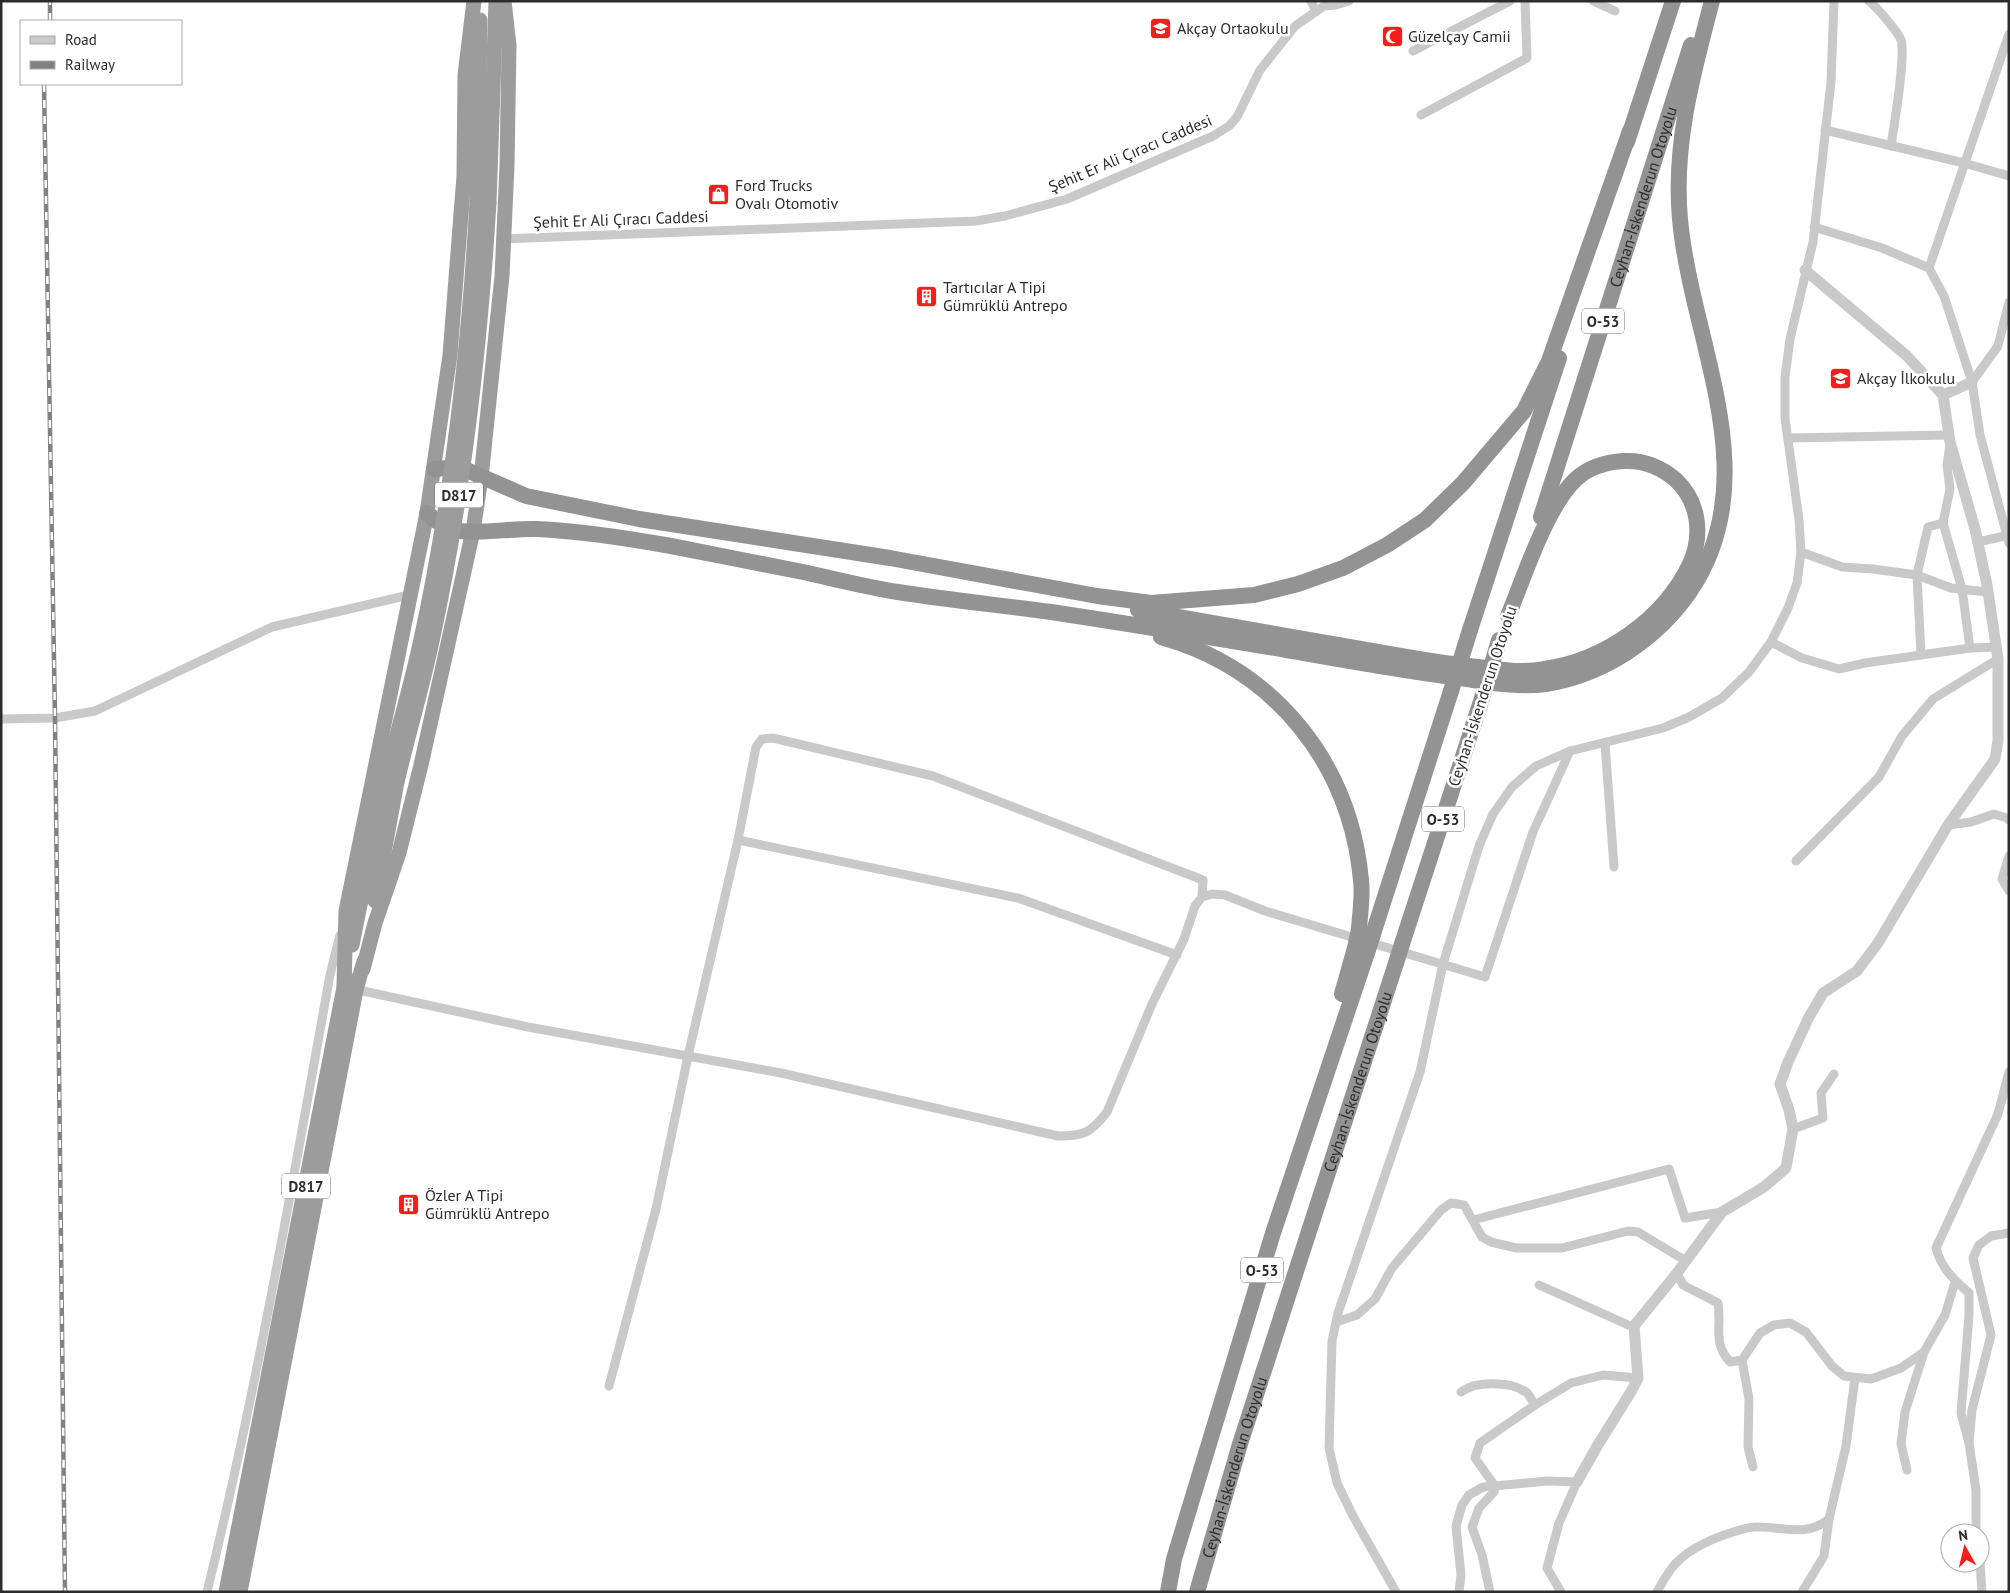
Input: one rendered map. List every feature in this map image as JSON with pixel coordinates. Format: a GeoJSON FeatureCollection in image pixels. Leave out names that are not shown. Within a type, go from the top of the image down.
{"type":"FeatureCollection","features":[{"type":"Feature","properties":{"kind":"highway"},"geometry":{"type":"LineString","coordinates":[[350,988],[346,910],[427,513],[450,355],[464,176],[465,75],[474,1]]}},
{"type":"Feature","properties":{"kind":"highway","name":"D817"},"geometry":{"type":"LineString","coordinates":[[480,1],[483,202]]}},
{"type":"Feature","properties":{"kind":"highway","name":"D817"},"geometry":{"type":"LineString","coordinates":[[226,1592],[420,644],[446,503],[483,202],[496,1]]}},
{"type":"Feature","properties":{"kind":"highway"},"geometry":{"type":"LineString","coordinates":[[363,969],[376,922],[399,853],[423,755],[473,531],[481,478],[502,276],[507,166],[509,45],[504,1]]}},
{"type":"Feature","properties":{"kind":"highway","name":"Ceyhan-İskenderun Otoyolu"},"geometry":{"type":"LineString","coordinates":[[1168,1592],[1180,1540],[1366,932],[1451,691],[1534,439],[1630,131],[1673,1]]}},
{"type":"Feature","properties":{"kind":"highway","name":"Ceyhan-İskenderun Otoyolu"},"geometry":{"type":"LineString","coordinates":[[1197,1592],[1240,1444],[1483,695],[1499,640],[1561,457],[1706,1]]}},
{"type":"Feature","properties":{"kind":"highway"},"geometry":{"type":"LineString","coordinates":[[427,513],[438,523],[459,531],[570,530],[748,561],[893,591],[1052,613],[1438,676],[1514,685],[1545,684],[1579,676],[1613,661],[1643,642],[1669,618],[1690,592],[1708,558],[1720,521],[1725,488],[1724,454],[1719,408],[1686,264],[1680,218],[1678,179],[1682,126],[1712,1]]}},
{"type":"Feature","properties":{"kind":"highway"},"geometry":{"type":"LineString","coordinates":[[434,469],[448,468],[469,471],[481,478],[526,496],[639,519],[909,562],[1098,596],[1151,603],[1254,595],[1298,584],[1343,568],[1387,545],[1425,520],[1464,482],[1524,411],[1549,361],[1630,131]]}},
{"type":"Feature","properties":{"kind":"highway"},"geometry":{"type":"LineString","coordinates":[[909,562],[995,585],[1441,663],[1516,672],[1546,669],[1575,662],[1607,649],[1637,629],[1661,607],[1690,564],[1696,546],[1698,530],[1696,513],[1688,496],[1678,482],[1664,470],[1648,463],[1630,460],[1611,462],[1592,468],[1576,479],[1560,499],[1546,525],[1508,616]]}},
{"type":"Feature","properties":{"kind":"highway"},"geometry":{"type":"LineString","coordinates":[[1052,613],[1135,630],[1202,652],[1231,667],[1260,686],[1284,708],[1305,732],[1322,756],[1336,783],[1348,813],[1362,882],[1366,932]]}},
{"type":"Feature","properties":{"kind":"highway","name":"D817"},"geometry":{"type":"LineString","coordinates":[[240,1592],[350,988],[363,969],[391,781]]}},
{"type":"Feature","properties":{"kind":"street"},"geometry":{"type":"LineString","coordinates":[[1311,1],[1316,12]]}},
{"type":"Feature","properties":{"kind":"street","name":"Şehit Er Ali Çıracı Caddesi"},"geometry":{"type":"LineString","coordinates":[[503,239],[959,222],[1005,216],[1067,199],[1213,136],[1229,126],[1237,117],[1260,70],[1296,26],[1316,12],[1323,3],[1336,5],[1349,1]]}},
{"type":"Feature","properties":{"kind":"street"},"geometry":{"type":"LineString","coordinates":[[1413,51],[1510,1]]}},
{"type":"Feature","properties":{"kind":"street"},"geometry":{"type":"LineString","coordinates":[[1421,115],[1528,58],[1525,1]]}},
{"type":"Feature","properties":{"kind":"street"},"geometry":{"type":"LineString","coordinates":[[1593,1],[1615,11]]}},
{"type":"Feature","properties":{"kind":"street"},"geometry":{"type":"LineString","coordinates":[[1396,1592],[1341,1491],[1329,1448],[1332,1341],[1336,1322],[1420,1072],[1443,964],[1479,846],[1493,814],[1512,786],[1536,766],[1570,751],[1663,728],[1688,717],[1722,698],[1749,672],[1771,642],[1788,608],[1797,583],[1801,552],[1786,418],[1785,377],[1790,339],[1814,227],[1831,82],[1834,1]]}},
{"type":"Feature","properties":{"kind":"street"},"geometry":{"type":"LineString","coordinates":[[1869,1],[1876,6],[1901,40],[1902,58],[1891,146]]}},
{"type":"Feature","properties":{"kind":"street"},"geometry":{"type":"LineString","coordinates":[[1929,268],[2009,34]]}},
{"type":"Feature","properties":{"kind":"street"},"geometry":{"type":"LineString","coordinates":[[1825,130],[1964,163],[2009,176]]}},
{"type":"Feature","properties":{"kind":"street"},"geometry":{"type":"LineString","coordinates":[[1814,227],[1882,248],[1929,268],[1944,296],[1972,382],[1980,435],[2007,537],[1983,541]]}},
{"type":"Feature","properties":{"kind":"street"},"geometry":{"type":"LineString","coordinates":[[1473,1220],[1669,1169],[1685,1218],[1722,1212],[1764,1187],[1786,1168],[1793,1128],[1790,1110],[1780,1084],[1788,1062],[1809,1018],[1824,993],[1857,972],[1878,943],[1948,825],[1995,760],[1998,740],[1998,659],[1983,541],[1949,438],[1943,395],[1907,356],[1805,270]]}},
{"type":"Feature","properties":{"kind":"street"},"geometry":{"type":"LineString","coordinates":[[1943,395],[1972,382],[1998,346],[2008,307]]}},
{"type":"Feature","properties":{"kind":"street"},"geometry":{"type":"LineString","coordinates":[[1789,438],[1949,438]]}},
{"type":"Feature","properties":{"kind":"street"},"geometry":{"type":"LineString","coordinates":[[1949,438],[1947,465],[1950,490],[1943,523],[1962,589],[1970,648]]}},
{"type":"Feature","properties":{"kind":"street"},"geometry":{"type":"LineString","coordinates":[[1921,655],[1917,575],[1928,527],[1943,523]]}},
{"type":"Feature","properties":{"kind":"street"},"geometry":{"type":"LineString","coordinates":[[1801,552],[1842,567],[1917,575],[1951,588],[1988,592]]}},
{"type":"Feature","properties":{"kind":"street"},"geometry":{"type":"LineString","coordinates":[[1,719],[55,718],[95,711],[272,627],[409,595]]}},
{"type":"Feature","properties":{"kind":"street"},"geometry":{"type":"LineString","coordinates":[[1771,642],[1802,658],[1839,669],[1865,662],[1970,648],[1996,647]]}},
{"type":"Feature","properties":{"kind":"street"},"geometry":{"type":"LineString","coordinates":[[1796,861],[1879,777],[1902,736],[1933,700],[1998,659]]}},
{"type":"Feature","properties":{"kind":"street"},"geometry":{"type":"LineString","coordinates":[[350,988],[528,1027],[688,1056],[782,1073],[1058,1136],[1077,1136],[1089,1132],[1107,1112],[1152,1004],[1184,939],[1195,906],[1202,897],[1203,880],[932,776],[773,738],[762,738],[756,747],[738,840],[688,1056],[656,1209],[609,1386]]}},
{"type":"Feature","properties":{"kind":"street"},"geometry":{"type":"LineString","coordinates":[[1605,743],[1614,867]]}},
{"type":"Feature","properties":{"kind":"street"},"geometry":{"type":"LineString","coordinates":[[1202,897],[1212,894],[1225,895],[1265,910],[1485,977],[1533,832],[1570,751]]}},
{"type":"Feature","properties":{"kind":"street"},"geometry":{"type":"LineString","coordinates":[[1948,825],[1971,822],[1994,814],[2009,820]]}},
{"type":"Feature","properties":{"kind":"street"},"geometry":{"type":"LineString","coordinates":[[738,840],[1018,898],[1177,955]]}},
{"type":"Feature","properties":{"kind":"street"},"geometry":{"type":"LineString","coordinates":[[2009,856],[2002,879],[2009,891]]}},
{"type":"Feature","properties":{"kind":"street"},"geometry":{"type":"LineString","coordinates":[[208,1592],[220,1543],[279,1254],[330,975],[346,910]]}},
{"type":"Feature","properties":{"kind":"street"},"geometry":{"type":"LineString","coordinates":[[1976,1523],[1976,1490],[1969,1443],[1962,1413],[1969,1293],[1955,1282],[1939,1261],[1936,1248],[1998,1114],[2009,1072]]}},
{"type":"Feature","properties":{"kind":"street"},"geometry":{"type":"LineString","coordinates":[[1793,1128],[1822,1118],[1821,1093],[1834,1074]]}},
{"type":"Feature","properties":{"kind":"street"},"geometry":{"type":"LineString","coordinates":[[1336,1322],[1358,1315],[1375,1299],[1392,1268],[1441,1210],[1452,1203],[1464,1205],[1482,1237],[1491,1242],[1516,1248],[1562,1248],[1628,1231],[1638,1232],[1686,1261]]}},
{"type":"Feature","properties":{"kind":"street"},"geometry":{"type":"LineString","coordinates":[[1561,1592],[1547,1568],[1559,1523],[1577,1482],[1638,1378],[1634,1326],[1677,1273],[1722,1212]]}},
{"type":"Feature","properties":{"kind":"street"},"geometry":{"type":"LineString","coordinates":[[1969,1443],[1972,1410],[1991,1334],[1973,1258],[1979,1245],[1991,1236],[2009,1233]]}},
{"type":"Feature","properties":{"kind":"street"},"geometry":{"type":"LineString","coordinates":[[1677,1273],[1683,1284],[1718,1303],[1720,1318],[1718,1343],[1723,1354],[1730,1362],[1742,1360]]}},
{"type":"Feature","properties":{"kind":"street"},"geometry":{"type":"LineString","coordinates":[[1907,1470],[1901,1444],[1905,1412],[1924,1352],[1945,1315],[1955,1282]]}},
{"type":"Feature","properties":{"kind":"street"},"geometry":{"type":"LineString","coordinates":[[1539,1285],[1635,1328]]}},
{"type":"Feature","properties":{"kind":"street"},"geometry":{"type":"LineString","coordinates":[[1753,1467],[1748,1447],[1749,1399],[1742,1360],[1760,1333],[1774,1325],[1790,1323],[1806,1332],[1832,1366],[1844,1376],[1855,1378],[1870,1379],[1901,1368],[1924,1352]]}},
{"type":"Feature","properties":{"kind":"street"},"geometry":{"type":"LineString","coordinates":[[1490,1592],[1482,1554],[1472,1528],[1479,1508],[1494,1492],[1495,1486],[1489,1475],[1475,1458],[1480,1443],[1571,1383],[1604,1375],[1638,1378]]}},
{"type":"Feature","properties":{"kind":"street"},"geometry":{"type":"LineString","coordinates":[[1802,1592],[1824,1556],[1829,1519],[1846,1446],[1855,1378]]}},
{"type":"Feature","properties":{"kind":"street"},"geometry":{"type":"LineString","coordinates":[[1460,1392],[1466,1388],[1486,1383],[1506,1386],[1526,1392],[1535,1405]]}},
{"type":"Feature","properties":{"kind":"street"},"geometry":{"type":"LineString","coordinates":[[1459,1592],[1461,1575],[1456,1526],[1462,1505],[1469,1495],[1483,1486],[1548,1481],[1577,1482]]}},
{"type":"Feature","properties":{"kind":"street"},"geometry":{"type":"LineString","coordinates":[[1657,1592],[1671,1569],[1681,1558],[1706,1542],[1754,1526],[1781,1529],[1811,1529],[1820,1527],[1829,1519]]}},
{"type":"Feature","properties":{"kind":"street"},"geometry":{"type":"LineString","coordinates":[[1981,1573],[1982,1592]]}},
{"type":"Feature","properties":{"kind":"railway"},"geometry":{"type":"LineString","coordinates":[[50,1],[50,20]]}},
{"type":"Feature","properties":{"kind":"railway"},"geometry":{"type":"LineString","coordinates":[[44,85],[55,718],[65,1592]]}},
{"type":"Feature","properties":{"kind":"place","name":"Akçay Ortaokulu"},"geometry":{"type":"Point","coordinates":[1161,28]}},
{"type":"Feature","properties":{"kind":"place","name":"Güzelçay Camii"},"geometry":{"type":"Point","coordinates":[1392,36]}},
{"type":"Feature","properties":{"kind":"place","name":"Ford Trucks Ovalı Otomotiv"},"geometry":{"type":"Point","coordinates":[719,194]}},
{"type":"Feature","properties":{"kind":"place","name":"Tartıcılar A Tipi Gümrüklü Antrepo"},"geometry":{"type":"Point","coordinates":[927,296]}},
{"type":"Feature","properties":{"kind":"place","name":"Akçay İlkokulu"},"geometry":{"type":"Point","coordinates":[1841,378]}},
{"type":"Feature","properties":{"kind":"place","name":"Özler A Tipi Gümrüklü Antrepo"},"geometry":{"type":"Point","coordinates":[409,1204]}}]}
